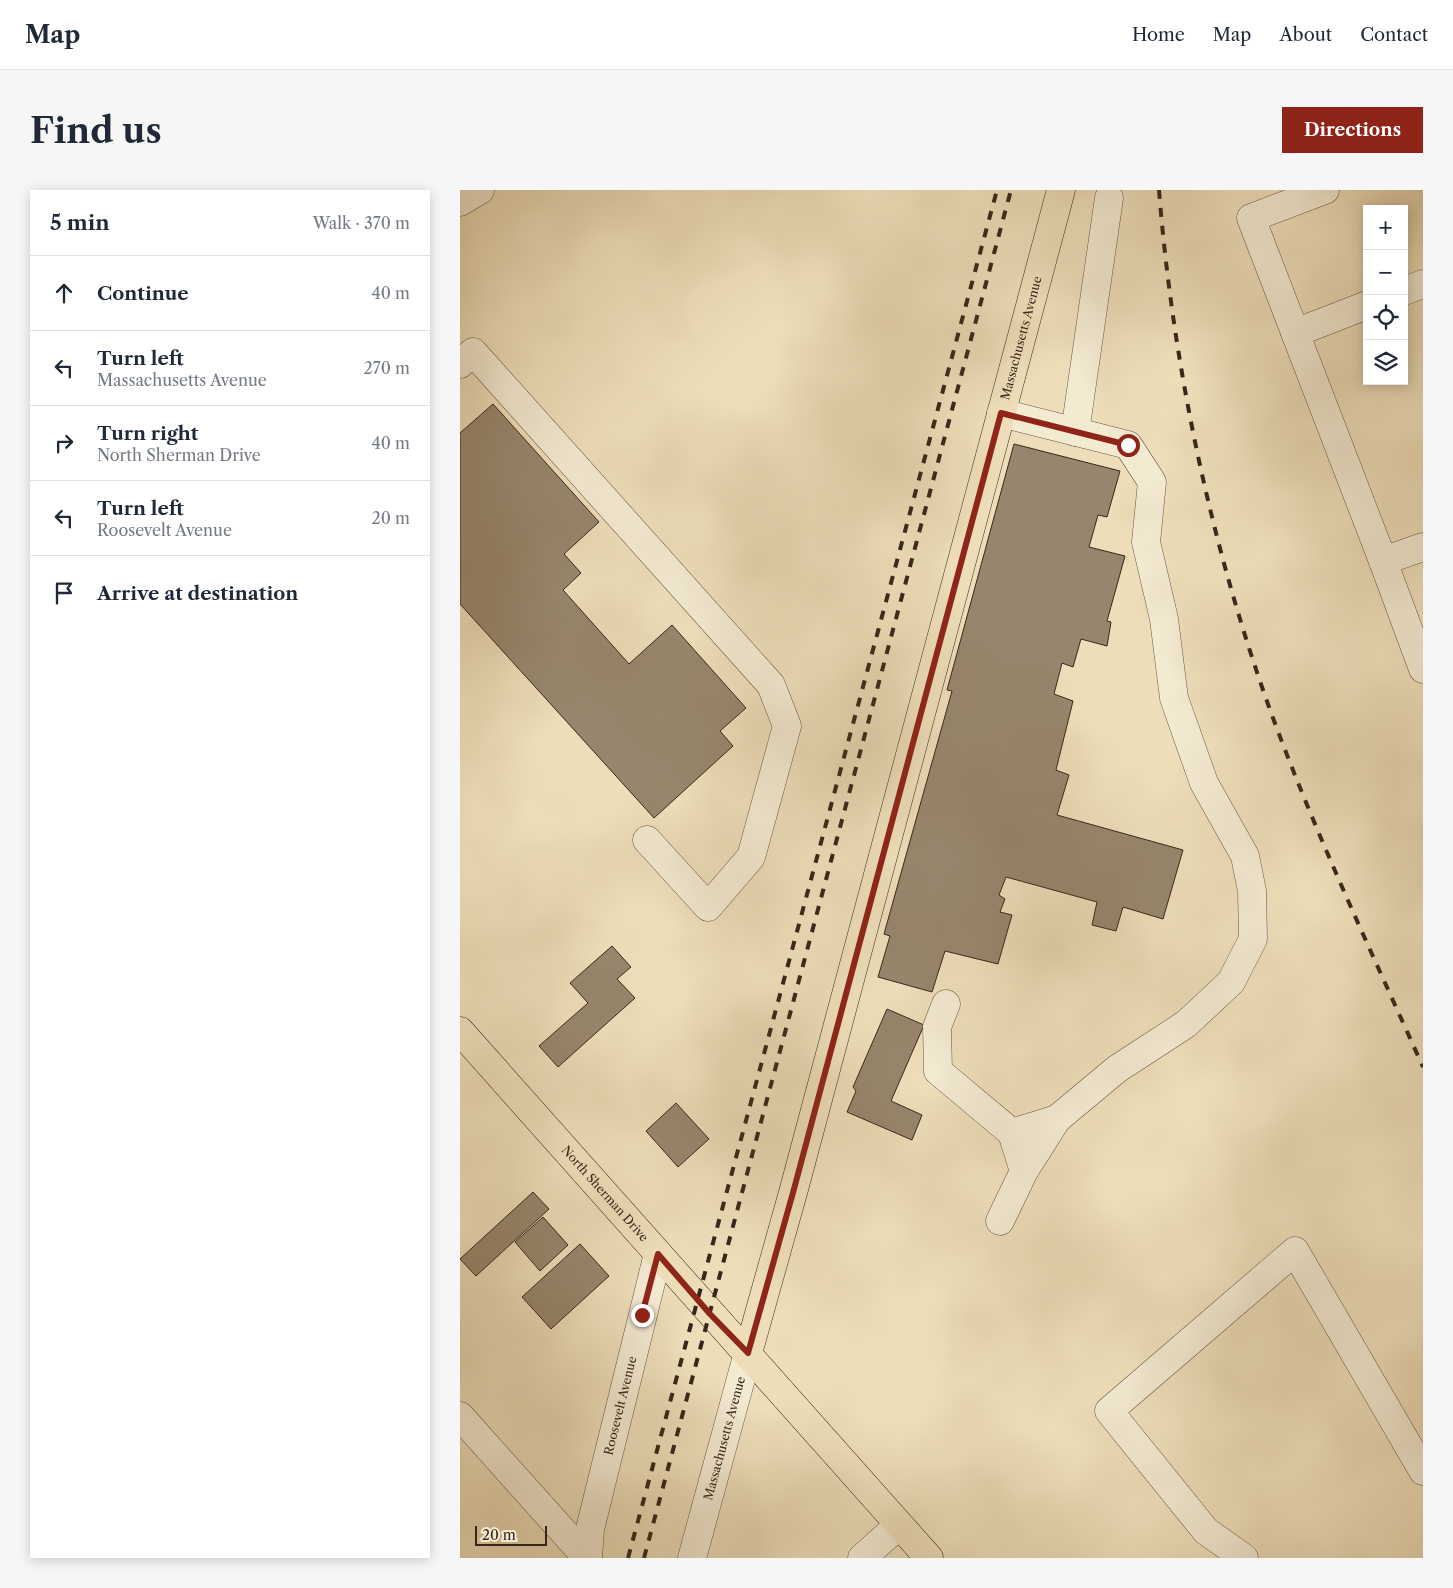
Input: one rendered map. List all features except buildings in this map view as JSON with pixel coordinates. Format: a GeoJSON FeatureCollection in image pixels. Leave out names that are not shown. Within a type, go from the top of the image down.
{"type":"FeatureCollection","features":[{"type":"Feature","properties":{"kind":"main road","name":"Massachusetts Avenue"},"geometry":{"type":"LineString","coordinates":[[748,1353],[1061,190]]}},
{"type":"Feature","properties":{"kind":"main road","name":"North Sherman Drive"},"geometry":{"type":"LineString","coordinates":[[460,1031],[929,1558]]}},
{"type":"Feature","properties":{"kind":"street"},"geometry":{"type":"LineString","coordinates":[[460,202],[480,190]]}},
{"type":"Feature","properties":{"kind":"street"},"geometry":{"type":"LineString","coordinates":[[1325,190],[1251,218],[1423,669]]}},
{"type":"Feature","properties":{"kind":"street"},"geometry":{"type":"LineString","coordinates":[[1075,432],[1109,198]]}},
{"type":"Feature","properties":{"kind":"street"},"geometry":{"type":"LineString","coordinates":[[1408,290],[1423,284]]}},
{"type":"Feature","properties":{"kind":"street"},"geometry":{"type":"LineString","coordinates":[[1295,333],[1363,307]]}},
{"type":"Feature","properties":{"kind":"street"},"geometry":{"type":"LineString","coordinates":[[460,364],[473,352],[771,685],[787,726],[751,857],[708,907],[647,840]]}},
{"type":"Feature","properties":{"kind":"street"},"geometry":{"type":"LineString","coordinates":[[1000,1222],[1024,1170],[1057,1120],[1117,1069],[1186,1024],[1231,982],[1253,939],[1252,891],[1245,856],[1204,783],[1174,698],[1164,619],[1146,542],[1152,482],[1128,445],[1001,413]]}},
{"type":"Feature","properties":{"kind":"street"},"geometry":{"type":"LineString","coordinates":[[1383,562],[1423,547]]}},
{"type":"Feature","properties":{"kind":"street"},"geometry":{"type":"LineString","coordinates":[[946,1004],[936,1027],[938,1071],[1012,1133],[1024,1170]]}},
{"type":"Feature","properties":{"kind":"street"},"geometry":{"type":"LineString","coordinates":[[1012,1133],[1057,1120]]}},
{"type":"Feature","properties":{"kind":"street"},"geometry":{"type":"LineString","coordinates":[[1244,1558],[1206,1531],[1109,1411],[1295,1251],[1423,1472]]}},
{"type":"Feature","properties":{"kind":"street","name":"Roosevelt Avenue"},"geometry":{"type":"LineString","coordinates":[[587,1558],[590,1528],[658,1254]]}},
{"type":"Feature","properties":{"kind":"street","name":"Massachusetts Avenue"},"geometry":{"type":"LineString","coordinates":[[692,1558],[748,1353]]}},
{"type":"Feature","properties":{"kind":"street"},"geometry":{"type":"LineString","coordinates":[[460,1416],[587,1558]]}},
{"type":"Feature","properties":{"kind":"street"},"geometry":{"type":"LineString","coordinates":[[862,1558],[900,1524]]}},
{"type":"Feature","properties":{"kind":"railway"},"geometry":{"type":"LineString","coordinates":[[628,1558],[997,190]]}},
{"type":"Feature","properties":{"kind":"railway"},"geometry":{"type":"LineString","coordinates":[[644,1558],[1011,190]]}},
{"type":"Feature","properties":{"kind":"railway"},"geometry":{"type":"LineString","coordinates":[[1159,190],[1165,257],[1185,391],[1198,458],[1231,590],[1251,655],[1290,762],[1345,894],[1423,1067]]}},
{"type":"Feature","properties":{"kind":"route"},"geometry":{"type":"LineString","coordinates":[[642,1315],[658,1254],[710,1314],[748,1353],[794,1189],[1001,413],[1128,445]]}}]}
